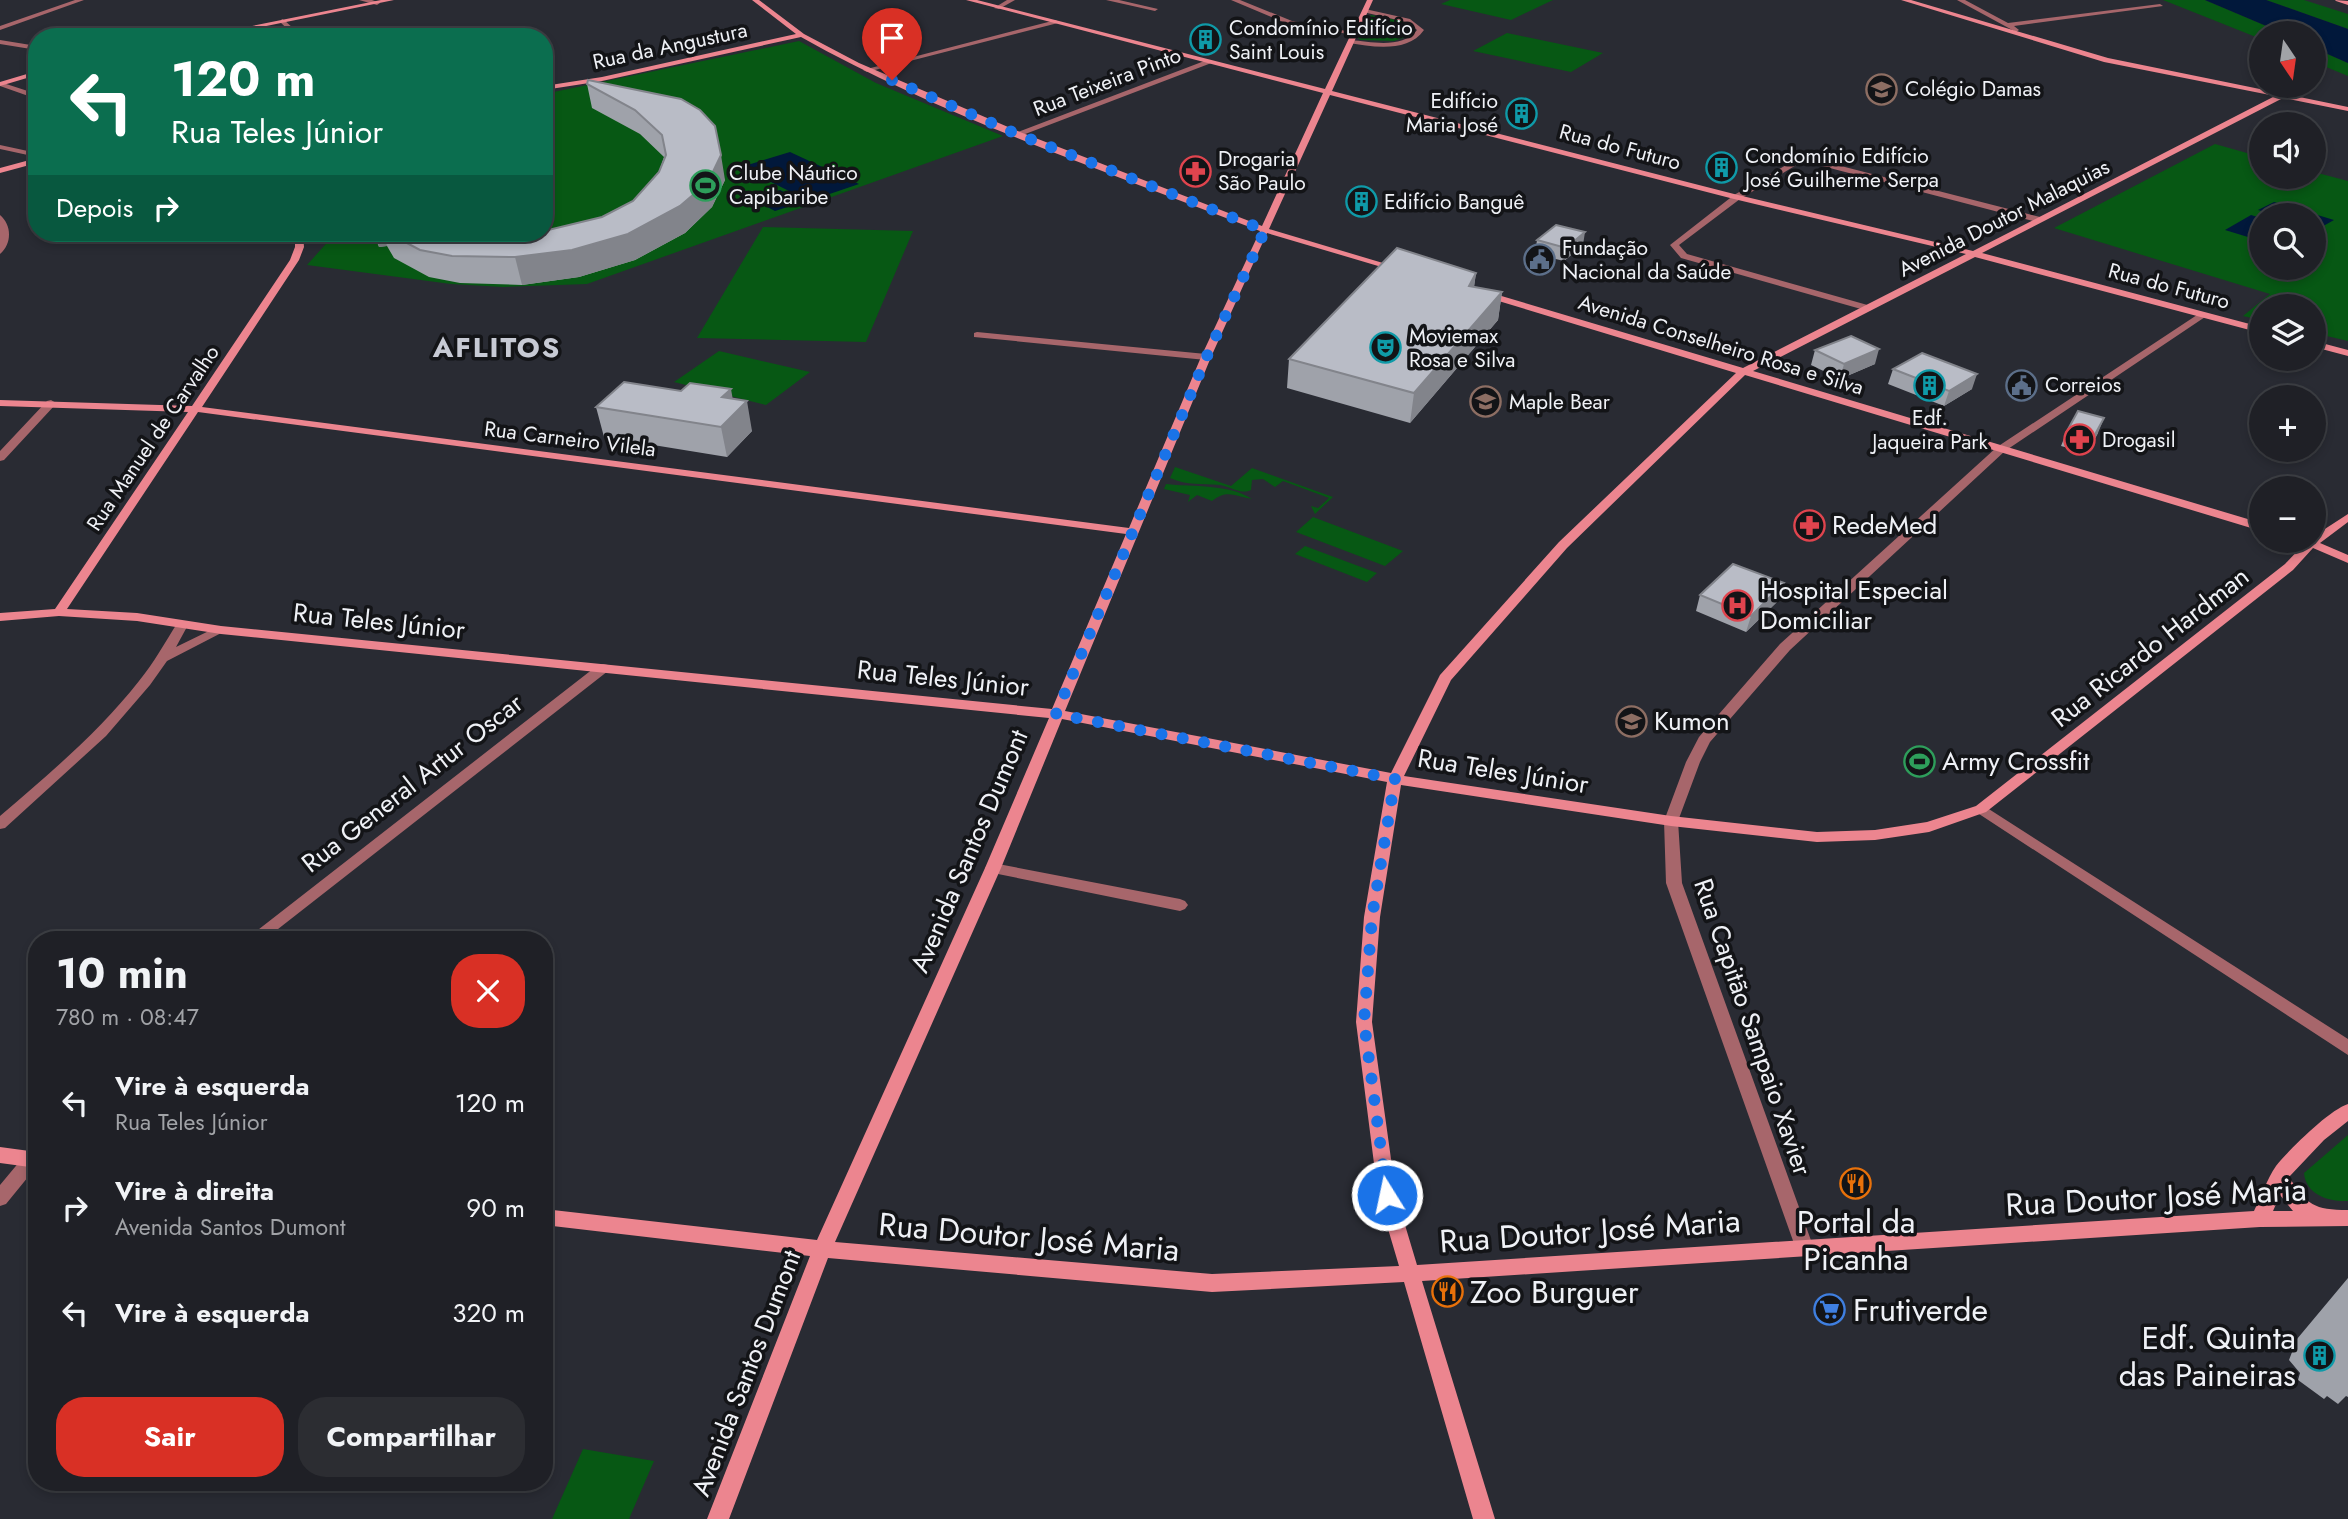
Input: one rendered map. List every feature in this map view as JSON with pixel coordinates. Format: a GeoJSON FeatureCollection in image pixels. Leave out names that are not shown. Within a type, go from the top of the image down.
{"type":"FeatureCollection","features":[{"type":"Feature","properties":{"kind":"street"},"geometry":{"type":"LineString","coordinates":[[0,28],[81,0]]}},
{"type":"Feature","properties":{"kind":"street"},"geometry":{"type":"LineString","coordinates":[[362,0],[377,3]]}},
{"type":"Feature","properties":{"kind":"street"},"geometry":{"type":"LineString","coordinates":[[246,28],[391,0]]}},
{"type":"Feature","properties":{"kind":"street"},"geometry":{"type":"LineString","coordinates":[[755,0],[802,35],[867,70],[1017,134],[1265,230],[1409,272]]}},
{"type":"Feature","properties":{"kind":"street","name":"Rua do Futuro"},"geometry":{"type":"LineString","coordinates":[[969,0],[1737,197],[1972,253],[2249,327]]}},
{"type":"Feature","properties":{"kind":"street"},"geometry":{"type":"LineString","coordinates":[[997,8],[1012,0]]}},
{"type":"Feature","properties":{"kind":"street"},"geometry":{"type":"LineString","coordinates":[[1109,0],[1155,9]]}},
{"type":"Feature","properties":{"kind":"street"},"geometry":{"type":"LineString","coordinates":[[1234,0],[1283,21],[1354,33]]}},
{"type":"Feature","properties":{"kind":"street","name":"Avenida Santos Dumont"},"geometry":{"type":"LineString","coordinates":[[718,1519],[822,1249],[993,869],[1206,358],[1326,91],[1370,0]]}},
{"type":"Feature","properties":{"kind":"street"},"geometry":{"type":"LineString","coordinates":[[1904,0],[2120,64],[2249,90]]}},
{"type":"Feature","properties":{"kind":"street"},"geometry":{"type":"LineString","coordinates":[[1960,0],[2020,33]]}},
{"type":"Feature","properties":{"kind":"street"},"geometry":{"type":"LineString","coordinates":[[2338,0],[2348,3]]}},
{"type":"Feature","properties":{"kind":"street"},"geometry":{"type":"LineString","coordinates":[[2009,25],[2160,6]]}},
{"type":"Feature","properties":{"kind":"street"},"geometry":{"type":"LineString","coordinates":[[1351,42],[1401,42],[1415,38],[1421,30],[1408,20],[1365,11]]}},
{"type":"Feature","properties":{"kind":"street"},"geometry":{"type":"LineString","coordinates":[[282,21],[290,28]]}},
{"type":"Feature","properties":{"kind":"street"},"geometry":{"type":"LineString","coordinates":[[867,70],[1056,22]]}},
{"type":"Feature","properties":{"kind":"street","name":"Rua da Angustura"},"geometry":{"type":"LineString","coordinates":[[553,87],[603,79],[802,35]]}},
{"type":"Feature","properties":{"kind":"street"},"geometry":{"type":"LineString","coordinates":[[0,42],[28,47]]}},
{"type":"Feature","properties":{"kind":"street","name":"Rua Teixeira Pinto"},"geometry":{"type":"LineString","coordinates":[[1017,134],[1210,62]]}},
{"type":"Feature","properties":{"kind":"street"},"geometry":{"type":"LineString","coordinates":[[0,84],[28,76]]}},
{"type":"Feature","properties":{"kind":"street"},"geometry":{"type":"LineString","coordinates":[[0,84],[28,94]]}},
{"type":"Feature","properties":{"kind":"street","name":"Avenida Doutor Malaquias"},"geometry":{"type":"LineString","coordinates":[[1484,1519],[1387,1195],[1364,1022],[1372,917],[1395,779],[1445,678],[1563,545],[1743,372],[2277,98]]}},
{"type":"Feature","properties":{"kind":"street"},"geometry":{"type":"LineString","coordinates":[[2291,98],[2348,109]]}},
{"type":"Feature","properties":{"kind":"street"},"geometry":{"type":"LineString","coordinates":[[0,147],[28,155]]}},
{"type":"Feature","properties":{"kind":"street"},"geometry":{"type":"LineString","coordinates":[[1868,308],[1698,260],[1677,251],[1674,245],[1737,197],[1794,160],[1806,158],[2037,219]]}},
{"type":"Feature","properties":{"kind":"street"},"geometry":{"type":"LineString","coordinates":[[0,171],[28,161]]}},
{"type":"Feature","properties":{"kind":"street"},"geometry":{"type":"LineString","coordinates":[[0,218],[6,234],[0,251]]}},
{"type":"Feature","properties":{"kind":"street","name":"Rua Manuel de Carvalho"},"geometry":{"type":"LineString","coordinates":[[59,612],[278,285],[302,242]]}},
{"type":"Feature","properties":{"kind":"street","name":"Avenida Conselheiro Rosa e Silva"},"geometry":{"type":"LineString","coordinates":[[1471,290],[2249,523]]}},
{"type":"Feature","properties":{"kind":"street","name":"Rua Capitão Sampaio Xavier"},"geometry":{"type":"LineString","coordinates":[[1804,1246],[1674,884],[1671,821],[1704,740],[1785,647],[2001,449],[2203,315]]}},
{"type":"Feature","properties":{"kind":"street"},"geometry":{"type":"LineString","coordinates":[[977,335],[1206,358]]}},
{"type":"Feature","properties":{"kind":"street"},"geometry":{"type":"LineString","coordinates":[[2326,347],[2348,353]]}},
{"type":"Feature","properties":{"kind":"street","name":"Rua Carneiro Vilela"},"geometry":{"type":"LineString","coordinates":[[0,402],[196,409],[1134,532]]}},
{"type":"Feature","properties":{"kind":"street"},"geometry":{"type":"LineString","coordinates":[[0,458],[51,403]]}},
{"type":"Feature","properties":{"kind":"street","name":"Rua Ricardo Hardman"},"geometry":{"type":"LineString","coordinates":[[2326,531],[2348,517]]}},
{"type":"Feature","properties":{"kind":"street"},"geometry":{"type":"LineString","coordinates":[[2326,550],[2348,559]]}},
{"type":"Feature","properties":{"kind":"street","name":"Rua Ricardo Hardman"},"geometry":{"type":"LineString","coordinates":[[1981,809],[2289,568],[2300,553]]}},
{"type":"Feature","properties":{"kind":"street","name":"Rua Teles Júnior"},"geometry":{"type":"LineString","coordinates":[[0,617],[59,612],[137,617],[221,630],[1056,714],[1395,779],[1671,821],[1828,837],[1875,835],[1929,827],[1981,809]]}},
{"type":"Feature","properties":{"kind":"street"},"geometry":{"type":"LineString","coordinates":[[0,824],[122,711],[166,657],[182,625]]}},
{"type":"Feature","properties":{"kind":"street"},"geometry":{"type":"LineString","coordinates":[[166,657],[221,630]]}},
{"type":"Feature","properties":{"kind":"street","name":"Rua General Artur Oscar"},"geometry":{"type":"LineString","coordinates":[[265,931],[603,668]]}},
{"type":"Feature","properties":{"kind":"street"},"geometry":{"type":"LineString","coordinates":[[1981,809],[2348,1048]]}},
{"type":"Feature","properties":{"kind":"street"},"geometry":{"type":"LineString","coordinates":[[993,869],[1180,905]]}},
{"type":"Feature","properties":{"kind":"street"},"geometry":{"type":"LineString","coordinates":[[2260,1219],[2279,1178],[2292,1159],[2348,1111]]}},
{"type":"Feature","properties":{"kind":"street"},"geometry":{"type":"LineString","coordinates":[[0,1155],[28,1157]]}},
{"type":"Feature","properties":{"kind":"street"},"geometry":{"type":"LineString","coordinates":[[0,1198],[28,1165]]}},
{"type":"Feature","properties":{"kind":"street"},"geometry":{"type":"LineString","coordinates":[[2279,1178],[2296,1203],[2323,1219]]}},
{"type":"Feature","properties":{"kind":"street","name":"Rua Doutor José Maria"},"geometry":{"type":"LineString","coordinates":[[553,1218],[822,1249],[1212,1283],[1617,1261],[1804,1246],[2260,1219],[2348,1219]]}},
{"type":"Feature","properties":{"kind":"green space"},"geometry":{"type":"Polygon","coordinates":[[[1450,0],[1553,0],[1511,20],[1441,4],[1450,0]]]}},
{"type":"Feature","properties":{"kind":"green space"},"geometry":{"type":"Polygon","coordinates":[[[2163,0],[2205,0],[2255,21],[2249,21],[2249,34],[2163,0]]]}},
{"type":"Feature","properties":{"kind":"green space"},"geometry":{"type":"Polygon","coordinates":[[[2266,0],[2304,0],[2348,14],[2348,29],[2266,0]]]}},
{"type":"Feature","properties":{"kind":"green space"},"geometry":{"type":"Polygon","coordinates":[[[1371,15],[1401,21],[1414,28],[1415,34],[1394,41],[1361,40],[1358,38],[1371,15]]]}},
{"type":"Feature","properties":{"kind":"green space"},"geometry":{"type":"Polygon","coordinates":[[[1507,33],[1603,53],[1571,72],[1473,51],[1507,33]]]}},
{"type":"Feature","properties":{"kind":"green space","name":"Clube Náutico Capibaribe"},"geometry":{"type":"Polygon","coordinates":[[[799,41],[876,83],[1003,136],[587,284],[503,287],[451,284],[307,265],[328,242],[553,242],[553,92],[799,41]]]}},
{"type":"Feature","properties":{"kind":"green space"},"geometry":{"type":"Polygon","coordinates":[[[2326,53],[2348,63],[2348,76],[2326,67],[2326,53]]]}},
{"type":"Feature","properties":{"kind":"green space"},"geometry":{"type":"Polygon","coordinates":[[[2215,144],[2249,154],[2249,189],[2326,189],[2326,175],[2348,181],[2348,341],[2326,336],[2326,294],[2270,294],[2054,228],[2215,144]]]}},
{"type":"Feature","properties":{"kind":"green space"},"geometry":{"type":"Polygon","coordinates":[[[763,227],[913,231],[866,342],[697,338],[763,227]]]}},
{"type":"Feature","properties":{"kind":"green space"},"geometry":{"type":"Polygon","coordinates":[[[719,351],[810,372],[766,405],[674,382],[719,351]]]}},
{"type":"Feature","properties":{"kind":"green space"},"geometry":{"type":"Polygon","coordinates":[[[1175,467],[1231,486],[1252,468],[1333,497],[1315,514],[1311,506],[1318,508],[1329,498],[1283,481],[1275,487],[1263,479],[1252,480],[1251,490],[1244,492],[1220,485],[1183,482],[1170,478],[1175,467]]]}},
{"type":"Feature","properties":{"kind":"green space"},"geometry":{"type":"Polygon","coordinates":[[[1166,484],[1222,488],[1252,499],[1227,494],[1212,501],[1197,495],[1188,502],[1190,495],[1164,489],[1166,484]]]}},
{"type":"Feature","properties":{"kind":"green space"},"geometry":{"type":"Polygon","coordinates":[[[1313,517],[1403,551],[1385,566],[1296,532],[1313,517]]]}},
{"type":"Feature","properties":{"kind":"green space"},"geometry":{"type":"Polygon","coordinates":[[[1305,546],[1377,573],[1367,582],[1295,554],[1305,546]]]}},
{"type":"Feature","properties":{"kind":"green space"},"geometry":{"type":"Polygon","coordinates":[[[2348,1135],[2348,1201],[2320,1196],[2309,1187],[2304,1173],[2348,1135]]]}},
{"type":"Feature","properties":{"kind":"green space"},"geometry":{"type":"Polygon","coordinates":[[[583,1449],[654,1461],[629,1519],[552,1519],[583,1449]]]}},
{"type":"Feature","properties":{"kind":"water"},"geometry":{"type":"Polygon","coordinates":[[[2205,0],[2266,0],[2325,21],[2255,21],[2205,0]]]}},
{"type":"Feature","properties":{"kind":"water"},"geometry":{"type":"Polygon","coordinates":[[[2326,21],[2348,29],[2348,63],[2326,53],[2326,21]]]}},
{"type":"Feature","properties":{"kind":"water"},"geometry":{"type":"Polygon","coordinates":[[[790,152],[859,184],[809,201],[741,167],[790,152]]]}},
{"type":"Feature","properties":{"kind":"water"},"geometry":{"type":"Polygon","coordinates":[[[780,190],[803,202],[775,211],[752,199],[780,190]]]}},
{"type":"Feature","properties":{"kind":"water"},"geometry":{"type":"Polygon","coordinates":[[[2249,216],[2249,237],[2225,230],[2249,216]]]}},
{"type":"Feature","properties":{"kind":"building"},"geometry":{"type":"Polygon","coordinates":[[[588,80],[681,99],[700,110],[715,126],[721,155],[708,182],[680,206],[628,234],[572,250],[515,257],[452,256],[420,250],[405,242],[553,242],[553,229],[602,217],[633,201],[659,172],[666,155],[662,135],[635,110],[587,84],[588,80]]]}},
{"type":"Feature","properties":{"kind":"building"},"geometry":{"type":"Polygon","coordinates":[[[1556,225],[1585,232],[1566,248],[1537,240],[1556,225]]]}},
{"type":"Feature","properties":{"kind":"building"},"geometry":{"type":"Polygon","coordinates":[[[1397,248],[1476,273],[1469,286],[1502,292],[1414,393],[1289,359],[1397,248]]]}},
{"type":"Feature","properties":{"kind":"building"},"geometry":{"type":"Polygon","coordinates":[[[1851,336],[1879,349],[1844,364],[1815,350],[1851,336]]]}},
{"type":"Feature","properties":{"kind":"building"},"geometry":{"type":"Polygon","coordinates":[[[1922,353],[1977,374],[1949,391],[1893,369],[1922,353]]]}},
{"type":"Feature","properties":{"kind":"building"},"geometry":{"type":"Polygon","coordinates":[[[624,382],[681,391],[690,383],[731,389],[722,397],[747,401],[721,427],[596,407],[624,382]]]}},
{"type":"Feature","properties":{"kind":"building"},"geometry":{"type":"Polygon","coordinates":[[[2078,411],[2104,418],[2093,438],[2067,431],[2078,411]]]}},
{"type":"Feature","properties":{"kind":"building"},"geometry":{"type":"Polygon","coordinates":[[[1733,564],[1784,583],[1751,616],[1700,595],[1733,564]]]}},
{"type":"Feature","properties":{"kind":"place","name":"Condomínio Edifício Saint Louis"},"geometry":{"type":"Point","coordinates":[1206,40]}},
{"type":"Feature","properties":{"kind":"place","name":"Colégio Damas"},"geometry":{"type":"Point","coordinates":[1882,89]}},
{"type":"Feature","properties":{"kind":"place","name":"Edifício Maria José"},"geometry":{"type":"Point","coordinates":[1521,113]}},
{"type":"Feature","properties":{"kind":"place","name":"Condomínio Edifício José Guilherme Serpa"},"geometry":{"type":"Point","coordinates":[1722,168]}},
{"type":"Feature","properties":{"kind":"place","name":"Drogaria São Paulo"},"geometry":{"type":"Point","coordinates":[1195,171]}},
{"type":"Feature","properties":{"kind":"place","name":"Clube Náutico Capibaribe"},"geometry":{"type":"Point","coordinates":[706,185]}},
{"type":"Feature","properties":{"kind":"place","name":"Edifício Banguê"},"geometry":{"type":"Point","coordinates":[1361,202]}},
{"type":"Feature","properties":{"kind":"place","name":"Fundação Nacional da Saúde"},"geometry":{"type":"Point","coordinates":[1539,260]}},
{"type":"Feature","properties":{"kind":"place","name":"Moviemax Rosa e Silva"},"geometry":{"type":"Point","coordinates":[1386,348]}},
{"type":"Feature","properties":{"kind":"place","name":"Correios"},"geometry":{"type":"Point","coordinates":[2022,385]}},
{"type":"Feature","properties":{"kind":"place","name":"Edf. Jaqueira Park"},"geometry":{"type":"Point","coordinates":[1930,386]}},
{"type":"Feature","properties":{"kind":"place","name":"Maple Bear"},"geometry":{"type":"Point","coordinates":[1486,402]}},
{"type":"Feature","properties":{"kind":"place","name":"Drogasil"},"geometry":{"type":"Point","coordinates":[2079,440]}},
{"type":"Feature","properties":{"kind":"place","name":"RedeMed"},"geometry":{"type":"Point","coordinates":[1809,525]}},
{"type":"Feature","properties":{"kind":"place","name":"Hospital Especial Domiciliar"},"geometry":{"type":"Point","coordinates":[1737,605]}},
{"type":"Feature","properties":{"kind":"place","name":"Kumon"},"geometry":{"type":"Point","coordinates":[1631,721]}},
{"type":"Feature","properties":{"kind":"place","name":"Army Crossfit"},"geometry":{"type":"Point","coordinates":[1919,761]}},
{"type":"Feature","properties":{"kind":"place","name":"Portal da Picanha"},"geometry":{"type":"Point","coordinates":[1856,1183]}},
{"type":"Feature","properties":{"kind":"place","name":"Zoo Burguer"},"geometry":{"type":"Point","coordinates":[1447,1292]}},
{"type":"Feature","properties":{"kind":"place","name":"Frutiverde"},"geometry":{"type":"Point","coordinates":[1830,1310]}},
{"type":"Feature","properties":{"kind":"place","name":"Edf. Quinta das Paineiras"},"geometry":{"type":"Point","coordinates":[2319,1356]}},
{"type":"Feature","properties":{"kind":"district","name":"AFLITOS"},"geometry":{"type":"Point","coordinates":[497,347]}},
{"type":"Feature","properties":{"kind":"route"},"geometry":{"type":"LineString","coordinates":[[892,80],[1017,134],[1265,230],[1206,358],[1056,714],[1395,779],[1372,917],[1364,1022],[1375,1121],[1387,1195]]}}]}
